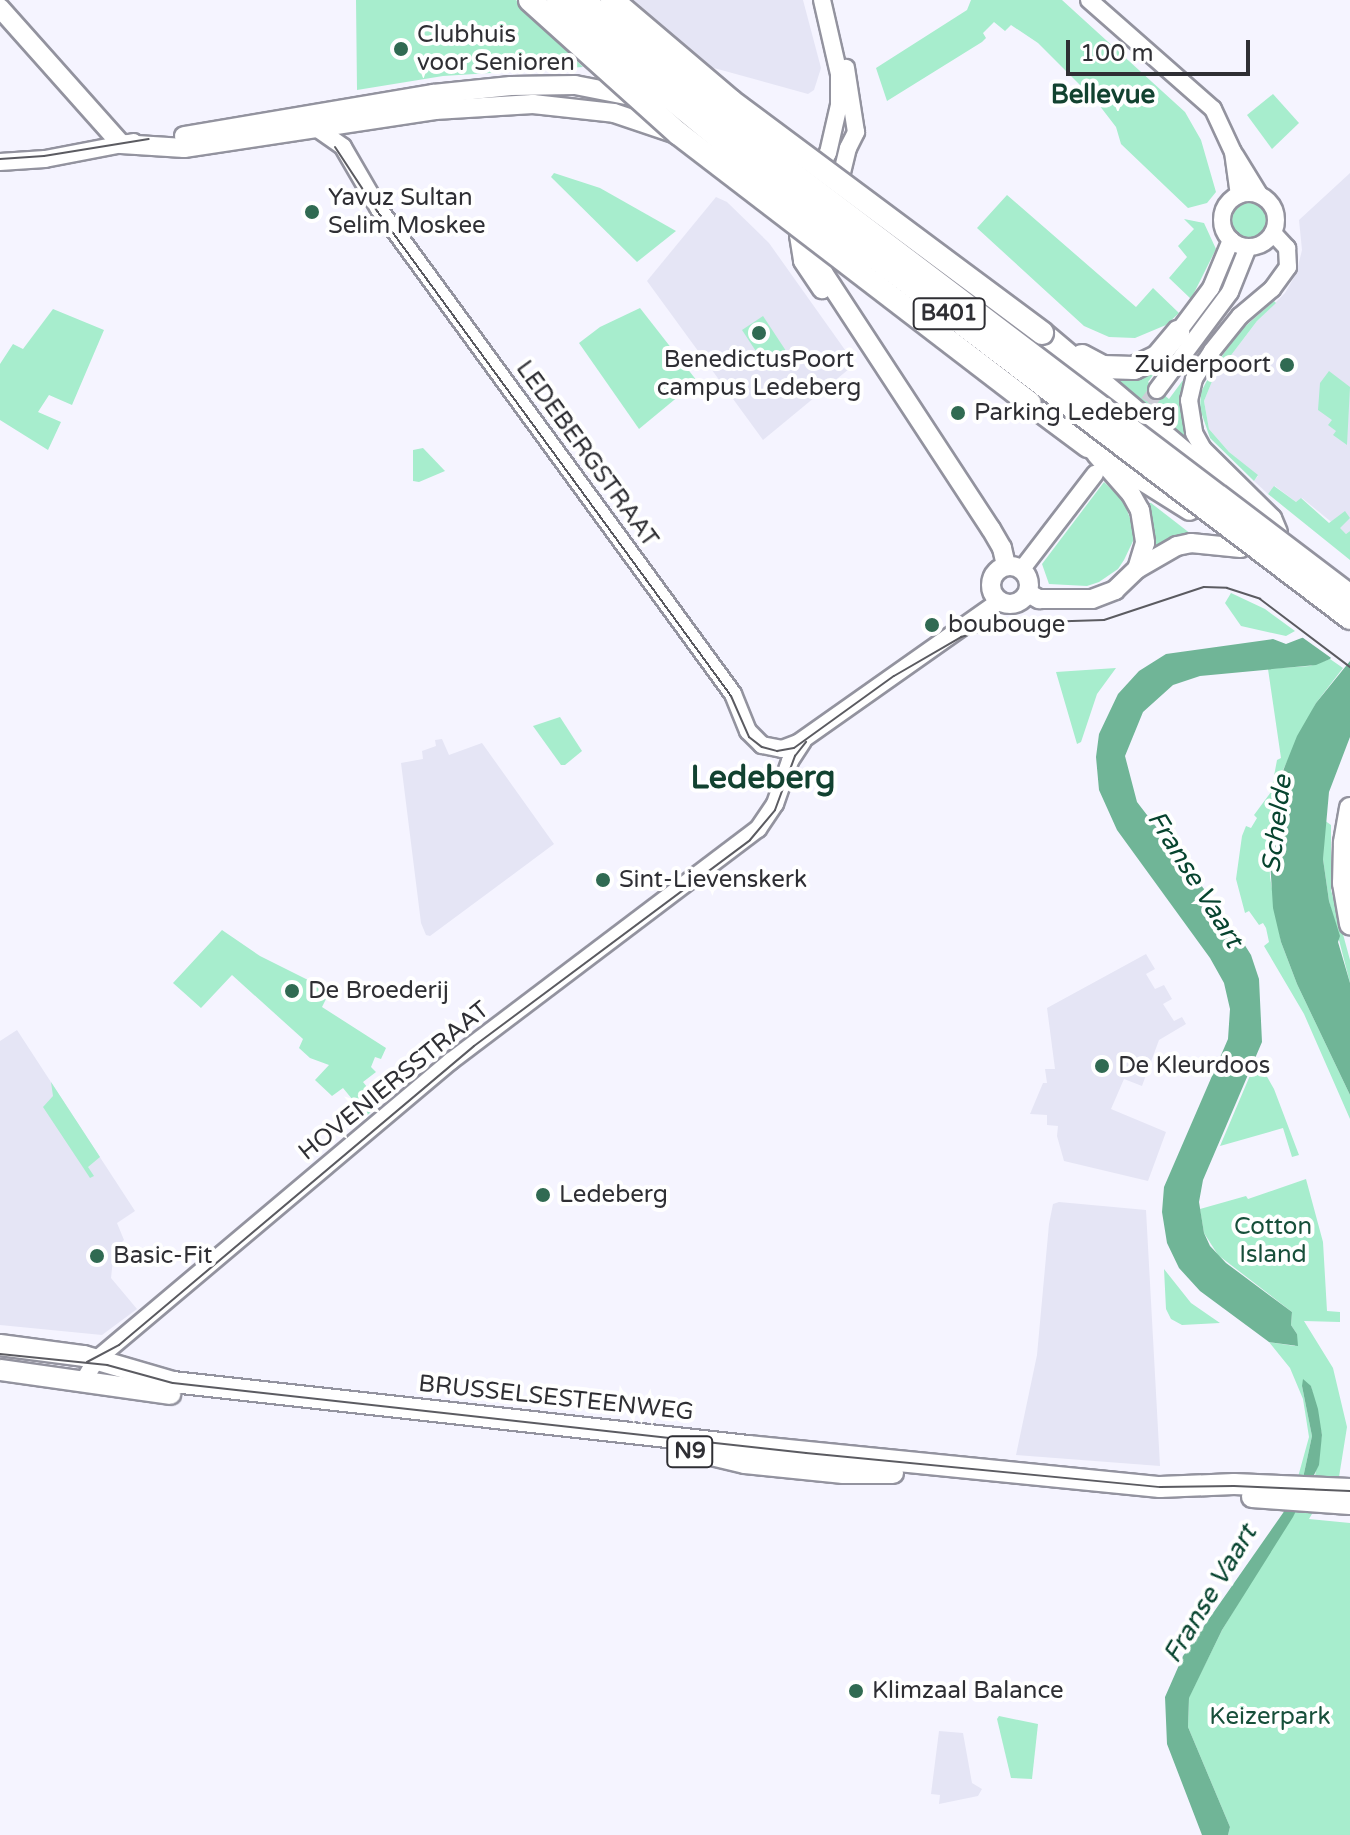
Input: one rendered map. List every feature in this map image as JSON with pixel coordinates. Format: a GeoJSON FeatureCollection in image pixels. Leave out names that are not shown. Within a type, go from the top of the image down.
{"type":"FeatureCollection","features":[{"type":"Feature","properties":{"kind":"highway"},"geometry":{"type":"LineString","coordinates":[[530,0],[679,134],[1088,446]]}},
{"type":"Feature","properties":{"kind":"highway","name":"B401"},"geometry":{"type":"LineString","coordinates":[[558,0],[659,90],[735,151],[1350,618]]}},
{"type":"Feature","properties":{"kind":"highway","name":"B401"},"geometry":{"type":"LineString","coordinates":[[583,0],[746,138],[1348,587]]}},
{"type":"Feature","properties":{"kind":"highway"},"geometry":{"type":"LineString","coordinates":[[612,0],[731,101],[1042,333],[1270,525]]}},
{"type":"Feature","properties":{"kind":"highway"},"geometry":{"type":"LineString","coordinates":[[1042,333],[1093,363],[1123,370],[1157,357],[1178,332]]}},
{"type":"Feature","properties":{"kind":"main road"},"geometry":{"type":"LineString","coordinates":[[0,8],[103,123],[134,143],[184,148],[433,94],[511,86],[575,85],[619,91],[698,124],[1143,464],[1172,496]]}},
{"type":"Feature","properties":{"kind":"main road"},"geometry":{"type":"LineString","coordinates":[[291,124],[319,128],[489,105],[533,104],[614,113],[667,130],[804,207]]}},
{"type":"Feature","properties":{"kind":"main road"},"geometry":{"type":"LineString","coordinates":[[103,123],[134,143]]}},
{"type":"Feature","properties":{"kind":"main road"},"geometry":{"type":"LineString","coordinates":[[804,207],[799,235],[803,261],[891,393],[907,402]]}},
{"type":"Feature","properties":{"kind":"main road"},"geometry":{"type":"LineString","coordinates":[[824,223],[1243,518],[1270,525],[1348,587]]}},
{"type":"Feature","properties":{"kind":"main road"},"geometry":{"type":"LineString","coordinates":[[824,223],[820,265],[1014,568],[1029,580],[1028,593],[1014,604],[999,601],[992,591],[991,582],[998,570],[1014,568]]}},
{"type":"Feature","properties":{"kind":"main road"},"geometry":{"type":"LineString","coordinates":[[1088,446],[1136,478],[1172,496],[1350,631]]}},
{"type":"Feature","properties":{"kind":"main road"},"geometry":{"type":"LineString","coordinates":[[1088,446],[1131,494],[1140,510],[1145,543],[1137,569]]}},
{"type":"Feature","properties":{"kind":"main road"},"geometry":{"type":"LineString","coordinates":[[1028,593],[1039,599],[1092,599],[1115,590],[1137,569],[1177,546],[1191,543],[1241,548]]}},
{"type":"Feature","properties":{"kind":"main road"},"geometry":{"type":"LineString","coordinates":[[1350,808],[1344,843],[1343,883],[1350,924]]}},
{"type":"Feature","properties":{"kind":"main road","name":"BRUSSELSESTEENWEG"},"geometry":{"type":"LineString","coordinates":[[0,1345],[57,1350],[173,1382],[748,1446],[1160,1487],[1323,1496],[1350,1504]]}},
{"type":"Feature","properties":{"kind":"main road","name":"BRUSSELSESTEENWEG"},"geometry":{"type":"LineString","coordinates":[[0,1370],[175,1394],[718,1455],[745,1463],[829,1472],[877,1472],[1133,1496],[1267,1498],[1289,1494]]}},
{"type":"Feature","properties":{"kind":"main road","name":"BRUSSELSESTEENWEG"},"geometry":{"type":"LineString","coordinates":[[1323,1496],[1350,1489]]}},
{"type":"Feature","properties":{"kind":"street"},"geometry":{"type":"LineString","coordinates":[[804,207],[823,168],[837,117],[839,74],[822,0]]}},
{"type":"Feature","properties":{"kind":"street"},"geometry":{"type":"LineString","coordinates":[[1089,0],[1204,98],[1219,118],[1233,152],[1259,194],[1275,211],[1273,233],[1263,244],[1248,247],[1231,240],[1223,227],[1223,213],[1239,195],[1259,194]]}},
{"type":"Feature","properties":{"kind":"street"},"geometry":{"type":"LineString","coordinates":[[824,223],[856,132],[847,71],[831,34]]}},
{"type":"Feature","properties":{"kind":"street"},"geometry":{"type":"LineString","coordinates":[[291,124],[343,152]]}},
{"type":"Feature","properties":{"kind":"street","name":"LEDEBERGSTRAAT"},"geometry":{"type":"LineString","coordinates":[[319,128],[343,152],[379,209],[733,694],[748,731],[769,747],[782,749],[804,739]]}},
{"type":"Feature","properties":{"kind":"street"},"geometry":{"type":"LineString","coordinates":[[0,162],[45,159],[134,143]]}},
{"type":"Feature","properties":{"kind":"street"},"geometry":{"type":"LineString","coordinates":[[1233,152],[1239,195]]}},
{"type":"Feature","properties":{"kind":"street"},"geometry":{"type":"LineString","coordinates":[[1270,525],[1273,518],[1203,449],[1194,433],[1189,400],[1194,379],[1206,359],[1240,316],[1272,289],[1288,267],[1287,248],[1273,233]]}},
{"type":"Feature","properties":{"kind":"street"},"geometry":{"type":"LineString","coordinates":[[1178,332],[1211,288],[1231,240]]}},
{"type":"Feature","properties":{"kind":"street"},"geometry":{"type":"LineString","coordinates":[[1157,390],[1230,292],[1248,247]]}},
{"type":"Feature","properties":{"kind":"street"},"geometry":{"type":"LineString","coordinates":[[1014,568],[1095,474]]}},
{"type":"Feature","properties":{"kind":"street"},"geometry":{"type":"LineString","coordinates":[[804,739],[999,601]]}},
{"type":"Feature","properties":{"kind":"street","name":"HOVENIERSSTRAAT"},"geometry":{"type":"LineString","coordinates":[[84,1380],[96,1360],[460,1053],[747,839],[768,817],[794,752],[804,739]]}},
{"type":"Feature","properties":{"kind":"street","name":"HOVENIERSSTRAAT"},"geometry":{"type":"LineString","coordinates":[[57,1350],[95,1346],[128,1326],[136,1327]]}},
{"type":"Feature","properties":{"kind":"shaded area"},"geometry":{"type":"Polygon","coordinates":[[[626,0],[803,0],[821,68],[814,90],[808,94],[703,65],[626,0]]]}},
{"type":"Feature","properties":{"kind":"shaded area","name":"Zuiderpoort"},"geometry":{"type":"Polygon","coordinates":[[[1350,173],[1350,531],[1346,534],[1302,498],[1296,502],[1275,486],[1268,494],[1254,481],[1258,476],[1229,452],[1209,429],[1204,401],[1213,379],[1257,321],[1285,293],[1296,274],[1302,250],[1299,220],[1350,173]]]}},
{"type":"Feature","properties":{"kind":"shaded area","name":"BenedictusPoort campus Ledeberg"},"geometry":{"type":"Polygon","coordinates":[[[716,197],[727,202],[769,243],[855,364],[763,440],[647,281],[716,197]]]}},
{"type":"Feature","properties":{"kind":"shaded area"},"geometry":{"type":"Polygon","coordinates":[[[442,739],[449,755],[482,743],[554,844],[430,936],[426,935],[421,923],[401,763],[423,759],[422,751],[436,746],[435,740],[442,739]]]}},
{"type":"Feature","properties":{"kind":"shaded area","name":"De Kleurdoos"},"geometry":{"type":"Polygon","coordinates":[[[1146,954],[1155,969],[1146,974],[1155,989],[1164,985],[1172,999],[1163,1004],[1174,1021],[1182,1017],[1186,1024],[1159,1040],[1142,1086],[1124,1079],[1111,1109],[1166,1132],[1148,1181],[1064,1161],[1057,1136],[1058,1126],[1047,1125],[1047,1115],[1030,1114],[1043,1083],[1047,1083],[1045,1069],[1055,1069],[1047,1008],[1146,954]]]}},
{"type":"Feature","properties":{"kind":"shaded area"},"geometry":{"type":"Polygon","coordinates":[[[17,1030],[135,1211],[117,1223],[124,1240],[114,1250],[111,1278],[137,1309],[102,1335],[0,1325],[0,1041],[17,1030]]]}},
{"type":"Feature","properties":{"kind":"shaded area"},"geometry":{"type":"Polygon","coordinates":[[[1053,1204],[1146,1210],[1160,1466],[1016,1455],[1037,1355],[1049,1224],[1053,1204]]]}},
{"type":"Feature","properties":{"kind":"shaded area"},"geometry":{"type":"Polygon","coordinates":[[[939,1731],[963,1733],[972,1783],[982,1789],[978,1796],[939,1804],[940,1795],[931,1794],[939,1731]]]}},
{"type":"Feature","properties":{"kind":"green space"},"geometry":{"type":"Polygon","coordinates":[[[356,0],[516,0],[583,67],[443,76],[357,90],[356,0]]]}},
{"type":"Feature","properties":{"kind":"green space"},"geometry":{"type":"Polygon","coordinates":[[[971,0],[1062,0],[1185,112],[1201,140],[1216,192],[1207,203],[1188,208],[1121,144],[1116,127],[1096,101],[1038,43],[1011,25],[1005,31],[994,22],[983,33],[986,38],[982,42],[887,101],[876,68],[967,10],[971,0]]]}},
{"type":"Feature","properties":{"kind":"green space"},"geometry":{"type":"Polygon","coordinates":[[[1273,94],[1299,123],[1272,149],[1247,115],[1273,94]]]}},
{"type":"Feature","properties":{"kind":"green space"},"geometry":{"type":"Polygon","coordinates":[[[554,173],[600,188],[676,231],[637,262],[551,177],[554,173]]]}},
{"type":"Feature","properties":{"kind":"green space"},"geometry":{"type":"Polygon","coordinates":[[[1007,195],[1136,307],[1153,288],[1179,313],[1166,325],[1135,338],[1109,337],[1084,326],[977,228],[1007,195]]]}},
{"type":"Feature","properties":{"kind":"green space"},"geometry":{"type":"Polygon","coordinates":[[[1250,203],[1263,208],[1268,221],[1263,234],[1250,239],[1237,234],[1232,221],[1237,208],[1250,203]]]}},
{"type":"Feature","properties":{"kind":"green space"},"geometry":{"type":"Polygon","coordinates":[[[1184,219],[1204,223],[1216,249],[1191,299],[1169,278],[1187,257],[1178,246],[1194,229],[1184,219]]]}},
{"type":"Feature","properties":{"kind":"green space"},"geometry":{"type":"Polygon","coordinates":[[[1274,301],[1276,303],[1257,321],[1213,379],[1204,401],[1209,429],[1229,452],[1258,475],[1254,481],[1210,438],[1200,409],[1201,392],[1214,367],[1241,330],[1274,301]]]}},
{"type":"Feature","properties":{"kind":"green space"},"geometry":{"type":"Polygon","coordinates":[[[640,308],[697,381],[639,429],[579,343],[600,327],[640,308]]]}},
{"type":"Feature","properties":{"kind":"green space"},"geometry":{"type":"Polygon","coordinates":[[[53,309],[104,330],[72,405],[49,395],[38,412],[61,422],[48,450],[0,420],[0,364],[13,344],[23,349],[53,309]]]}},
{"type":"Feature","properties":{"kind":"green space"},"geometry":{"type":"Polygon","coordinates":[[[763,316],[790,357],[769,371],[742,330],[763,316]]]}},
{"type":"Feature","properties":{"kind":"green space"},"geometry":{"type":"Polygon","coordinates":[[[1166,357],[1148,382],[1169,399],[1189,372],[1198,451],[1106,373],[1166,357]]]}},
{"type":"Feature","properties":{"kind":"green space"},"geometry":{"type":"Polygon","coordinates":[[[1329,371],[1350,387],[1347,445],[1333,435],[1336,431],[1328,425],[1332,420],[1318,410],[1320,383],[1329,371]]]}},
{"type":"Feature","properties":{"kind":"green space"},"geometry":{"type":"Polygon","coordinates":[[[423,448],[445,471],[419,482],[413,481],[413,450],[423,448]]]}},
{"type":"Feature","properties":{"kind":"green space"},"geometry":{"type":"Polygon","coordinates":[[[1104,482],[1123,500],[1133,526],[1134,539],[1124,560],[1118,569],[1087,586],[1049,584],[1042,564],[1104,482]]]}},
{"type":"Feature","properties":{"kind":"green space"},"geometry":{"type":"Polygon","coordinates":[[[1274,486],[1296,502],[1301,498],[1329,523],[1345,511],[1350,518],[1340,528],[1346,534],[1350,531],[1350,560],[1268,494],[1274,486]]]}},
{"type":"Feature","properties":{"kind":"green space"},"geometry":{"type":"Polygon","coordinates":[[[1146,503],[1151,503],[1191,534],[1152,548],[1146,503]]]}},
{"type":"Feature","properties":{"kind":"green space"},"geometry":{"type":"Polygon","coordinates":[[[1231,593],[1265,609],[1295,631],[1286,636],[1241,626],[1225,603],[1231,593]]]}},
{"type":"Feature","properties":{"kind":"green space"},"geometry":{"type":"Polygon","coordinates":[[[1330,659],[1343,668],[1316,703],[1283,770],[1269,844],[1270,877],[1281,942],[1297,984],[1350,1095],[1350,1119],[1304,1014],[1264,946],[1269,942],[1266,928],[1263,923],[1259,925],[1249,911],[1245,913],[1236,879],[1242,836],[1246,826],[1251,828],[1257,818],[1254,815],[1271,792],[1277,760],[1281,758],[1268,669],[1310,666],[1330,659]]]}},
{"type":"Feature","properties":{"kind":"green space"},"geometry":{"type":"Polygon","coordinates":[[[1116,668],[1097,694],[1081,742],[1077,744],[1056,672],[1116,668]]]}},
{"type":"Feature","properties":{"kind":"green space"},"geometry":{"type":"Polygon","coordinates":[[[560,717],[582,751],[565,765],[561,765],[533,726],[560,717]]]}},
{"type":"Feature","properties":{"kind":"green space"},"geometry":{"type":"Polygon","coordinates":[[[1324,820],[1331,825],[1331,890],[1350,960],[1350,983],[1329,901],[1323,859],[1324,820]]]}},
{"type":"Feature","properties":{"kind":"green space"},"geometry":{"type":"Polygon","coordinates":[[[222,930],[260,956],[330,991],[322,1007],[386,1048],[381,1059],[375,1057],[371,1067],[376,1072],[363,1082],[381,1104],[366,1116],[343,1088],[332,1096],[315,1080],[329,1065],[310,1058],[299,1048],[303,1039],[232,975],[201,1008],[173,983],[222,930]]]}},
{"type":"Feature","properties":{"kind":"green space"},"geometry":{"type":"Polygon","coordinates":[[[1257,1059],[1274,1089],[1299,1155],[1292,1157],[1283,1128],[1220,1146],[1257,1059]]]}},
{"type":"Feature","properties":{"kind":"green space"},"geometry":{"type":"Polygon","coordinates":[[[51,1082],[100,1157],[88,1167],[94,1176],[90,1178],[43,1107],[53,1096],[51,1082]]]}},
{"type":"Feature","properties":{"kind":"green space","name":"Keizerpark"},"geometry":{"type":"Polygon","coordinates":[[[1306,1179],[1323,1242],[1327,1311],[1340,1312],[1340,1322],[1304,1321],[1333,1368],[1347,1427],[1339,1477],[1332,1480],[1309,1519],[1350,1523],[1350,1835],[1228,1835],[1230,1827],[1188,1727],[1189,1697],[1222,1630],[1315,1476],[1322,1435],[1311,1386],[1302,1386],[1312,1436],[1303,1478],[1298,1477],[1309,1437],[1303,1399],[1290,1368],[1269,1342],[1295,1346],[1297,1334],[1291,1325],[1292,1312],[1218,1255],[1204,1233],[1200,1209],[1246,1196],[1248,1199],[1306,1179]]]}},
{"type":"Feature","properties":{"kind":"green space"},"geometry":{"type":"Polygon","coordinates":[[[1164,1269],[1191,1303],[1220,1323],[1182,1325],[1171,1319],[1166,1309],[1164,1269]]]}},
{"type":"Feature","properties":{"kind":"green space"},"geometry":{"type":"Polygon","coordinates":[[[999,1716],[1038,1724],[1032,1779],[1011,1778],[997,1719],[999,1716]]]}},
{"type":"Feature","properties":{"kind":"water","name":"Schelde"},"geometry":{"type":"Polygon","coordinates":[[[1338,624],[1339,648],[1330,659],[1316,665],[1200,676],[1173,685],[1143,712],[1125,756],[1137,802],[1234,928],[1251,955],[1259,979],[1262,1042],[1203,1180],[1199,1202],[1204,1233],[1210,1246],[1226,1263],[1292,1312],[1291,1325],[1297,1334],[1298,1346],[1269,1342],[1200,1291],[1179,1268],[1167,1243],[1162,1212],[1164,1187],[1228,1039],[1230,1009],[1224,983],[1210,958],[1117,830],[1099,790],[1096,757],[1099,734],[1118,694],[1139,671],[1166,654],[1273,639],[1286,644],[1338,624]]]}},
{"type":"Feature","properties":{"kind":"water","name":"Schelde"},"geometry":{"type":"Polygon","coordinates":[[[1350,661],[1350,737],[1329,792],[1323,859],[1329,901],[1350,983],[1350,1095],[1297,984],[1281,942],[1273,908],[1269,844],[1283,771],[1297,736],[1316,703],[1350,661]]]}},
{"type":"Feature","properties":{"kind":"water"},"geometry":{"type":"Polygon","coordinates":[[[1303,1379],[1311,1386],[1318,1409],[1322,1435],[1319,1465],[1293,1517],[1222,1630],[1189,1698],[1188,1727],[1230,1827],[1228,1835],[1202,1835],[1167,1744],[1165,1697],[1183,1656],[1283,1513],[1303,1478],[1312,1436],[1303,1379]]]}},
{"type":"Feature","properties":{"kind":"pier"},"geometry":{"type":"Polygon","coordinates":[[[1350,609],[1350,644],[1334,660],[1299,635],[1336,621],[1350,609]]]}},
{"type":"Feature","properties":{"kind":"tunnel"},"geometry":{"type":"LineString","coordinates":[[1134,422],[1157,390]]}},
{"type":"Feature","properties":{"kind":"tram line"},"geometry":{"type":"LineString","coordinates":[[0,159],[44,156],[149,139]]}},
{"type":"Feature","properties":{"kind":"tram line"},"geometry":{"type":"LineString","coordinates":[[335,147],[377,211],[731,696],[749,737],[762,747],[777,751],[794,748],[894,676],[961,637],[1009,623],[1104,620],[1204,587],[1227,588],[1260,599],[1350,667]]}},
{"type":"Feature","properties":{"kind":"tram line"},"geometry":{"type":"LineString","coordinates":[[87,1362],[119,1345],[474,1046],[750,840],[775,810],[795,756],[806,742]]}},
{"type":"Feature","properties":{"kind":"tram line"},"geometry":{"type":"LineString","coordinates":[[0,1354],[107,1365],[173,1383],[806,1453],[1160,1487],[1234,1486],[1350,1491]]}},
{"type":"Feature","properties":{"kind":"place","name":"Clubhuis voor Senioren"},"geometry":{"type":"Point","coordinates":[401,49]}},
{"type":"Feature","properties":{"kind":"place","name":"Yavuz Sultan Selim Moskee"},"geometry":{"type":"Point","coordinates":[312,212]}},
{"type":"Feature","properties":{"kind":"place","name":"BenedictusPoort campus Ledeberg"},"geometry":{"type":"Point","coordinates":[759,333]}},
{"type":"Feature","properties":{"kind":"place","name":"Zuiderpoort"},"geometry":{"type":"Point","coordinates":[1287,365]}},
{"type":"Feature","properties":{"kind":"place","name":"Parking Ledeberg"},"geometry":{"type":"Point","coordinates":[958,413]}},
{"type":"Feature","properties":{"kind":"place","name":"boubouge"},"geometry":{"type":"Point","coordinates":[932,625]}},
{"type":"Feature","properties":{"kind":"place","name":"Sint-Lievenskerk"},"geometry":{"type":"Point","coordinates":[603,880]}},
{"type":"Feature","properties":{"kind":"place","name":"De Broederij"},"geometry":{"type":"Point","coordinates":[292,991]}},
{"type":"Feature","properties":{"kind":"place","name":"De Kleurdoos"},"geometry":{"type":"Point","coordinates":[1102,1066]}},
{"type":"Feature","properties":{"kind":"place","name":"Ledeberg"},"geometry":{"type":"Point","coordinates":[543,1195]}},
{"type":"Feature","properties":{"kind":"place","name":"Basic-Fit"},"geometry":{"type":"Point","coordinates":[97,1256]}},
{"type":"Feature","properties":{"kind":"place","name":"Klimzaal Balance"},"geometry":{"type":"Point","coordinates":[856,1691]}},
{"type":"Feature","properties":{"kind":"district","name":"Bellevue"},"geometry":{"type":"Point","coordinates":[1103,95]}},
{"type":"Feature","properties":{"kind":"district","name":"Ledeberg"},"geometry":{"type":"Point","coordinates":[763,778]}},
{"type":"Feature","properties":{"kind":"water label","name":"Franse Vaart"},"geometry":{"type":"Point","coordinates":[1195,879]}},
{"type":"Feature","properties":{"kind":"water label","name":"Franse Vaart"},"geometry":{"type":"Point","coordinates":[1210,1594]}},
{"type":"Feature","properties":{"kind":"park label","name":"Cotton Island"},"geometry":{"type":"Point","coordinates":[1273,1241]}}]}
